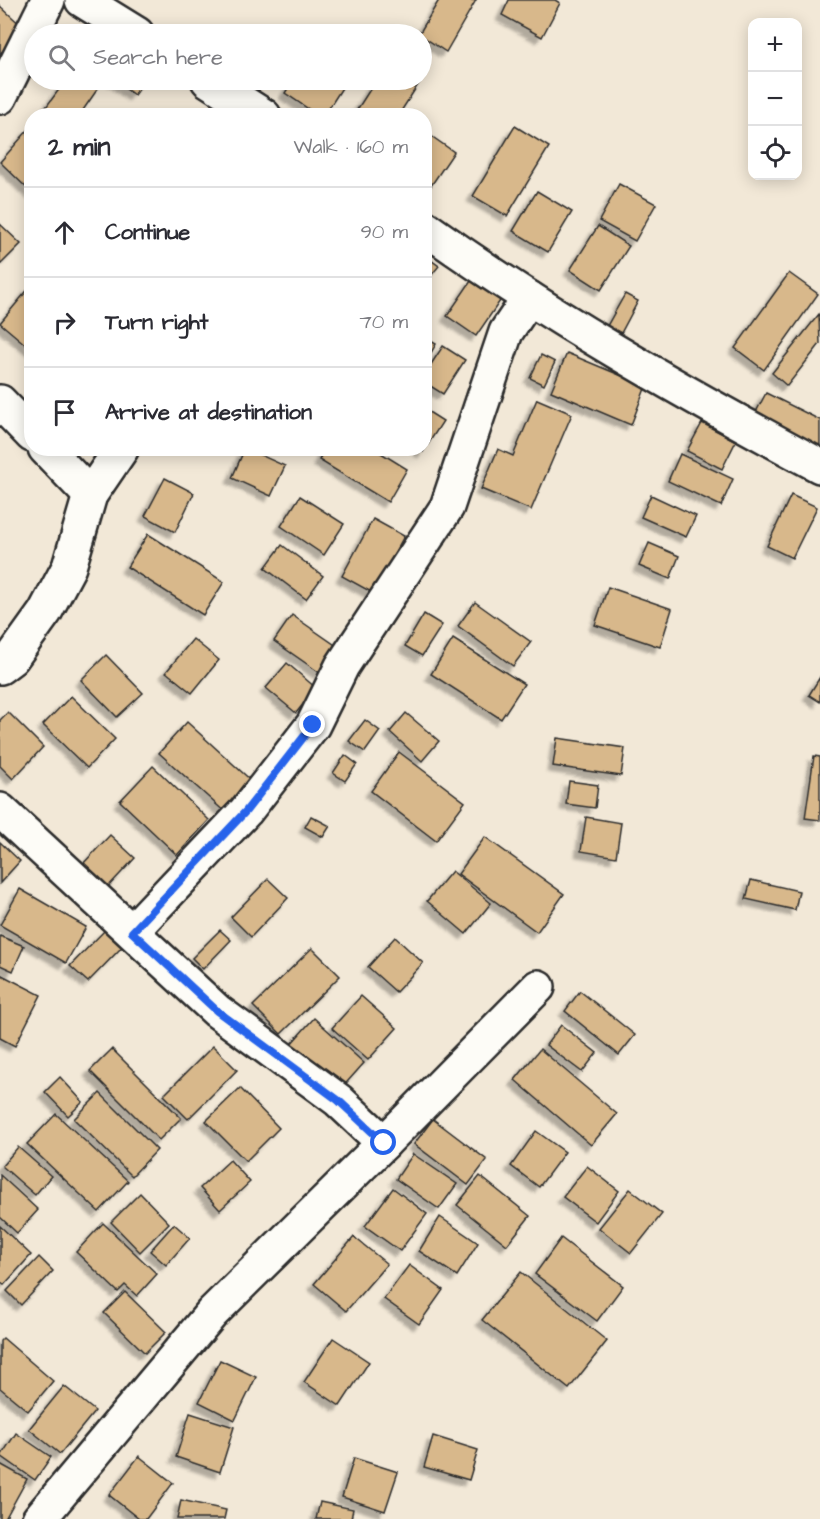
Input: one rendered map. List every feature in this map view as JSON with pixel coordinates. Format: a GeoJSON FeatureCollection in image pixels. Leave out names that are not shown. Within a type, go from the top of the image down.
{"type":"FeatureCollection","features":[{"type":"Feature","properties":{"kind":"street"},"geometry":{"type":"LineString","coordinates":[[36,24],[48,0]]}},
{"type":"Feature","properties":{"kind":"street"},"geometry":{"type":"LineString","coordinates":[[82,0],[121,24]]}},
{"type":"Feature","properties":{"kind":"street"},"geometry":{"type":"LineString","coordinates":[[0,97],[24,48]]}},
{"type":"Feature","properties":{"kind":"street"},"geometry":{"type":"LineString","coordinates":[[224,90],[252,108]]}},
{"type":"Feature","properties":{"kind":"street"},"geometry":{"type":"LineString","coordinates":[[432,232],[529,298],[677,389],[820,466]]}},
{"type":"Feature","properties":{"kind":"street"},"geometry":{"type":"LineString","coordinates":[[132,932],[246,811],[313,725],[342,666],[447,507],[506,332],[529,298]]}},
{"type":"Feature","properties":{"kind":"street"},"geometry":{"type":"LineString","coordinates":[[0,402],[24,427]]}},
{"type":"Feature","properties":{"kind":"street"},"geometry":{"type":"LineString","coordinates":[[53,456],[90,495]]}},
{"type":"Feature","properties":{"kind":"street"},"geometry":{"type":"LineString","coordinates":[[0,667],[12,658],[45,612],[69,567],[90,495],[117,456]]}},
{"type":"Feature","properties":{"kind":"street"},"geometry":{"type":"LineString","coordinates":[[0,810],[84,891],[217,1011],[338,1100],[384,1143]]}},
{"type":"Feature","properties":{"kind":"street"},"geometry":{"type":"LineString","coordinates":[[39,1519],[212,1313],[538,987]]}},
{"type":"Feature","properties":{"kind":"building"},"geometry":{"type":"Polygon","coordinates":[[[439,0],[476,0],[446,52],[432,43],[432,24],[425,24],[439,0]]]}},
{"type":"Feature","properties":{"kind":"building"},"geometry":{"type":"Polygon","coordinates":[[[509,0],[555,0],[560,3],[542,37],[502,15],[509,0]]]}},
{"type":"Feature","properties":{"kind":"building"},"geometry":{"type":"Polygon","coordinates":[[[0,6],[24,28],[0,54],[0,6]]]}},
{"type":"Feature","properties":{"kind":"building"},"geometry":{"type":"Polygon","coordinates":[[[59,90],[97,90],[85,108],[46,107],[59,90]]]}},
{"type":"Feature","properties":{"kind":"building"},"geometry":{"type":"Polygon","coordinates":[[[127,90],[138,90],[134,95],[127,90]]]}},
{"type":"Feature","properties":{"kind":"building"},"geometry":{"type":"Polygon","coordinates":[[[287,90],[341,90],[329,108],[307,108],[285,93],[287,90]]]}},
{"type":"Feature","properties":{"kind":"building"},"geometry":{"type":"Polygon","coordinates":[[[370,90],[415,90],[403,108],[358,108],[370,90]]]}},
{"type":"Feature","properties":{"kind":"building"},"geometry":{"type":"Polygon","coordinates":[[[515,126],[549,147],[507,216],[473,196],[515,126]]]}},
{"type":"Feature","properties":{"kind":"building"},"geometry":{"type":"Polygon","coordinates":[[[24,135],[24,185],[0,162],[24,135]]]}},
{"type":"Feature","properties":{"kind":"building"},"geometry":{"type":"Polygon","coordinates":[[[432,137],[454,152],[432,184],[432,137]]]}},
{"type":"Feature","properties":{"kind":"building"},"geometry":{"type":"Polygon","coordinates":[[[619,184],[656,204],[635,241],[599,221],[619,184]]]}},
{"type":"Feature","properties":{"kind":"building"},"geometry":{"type":"Polygon","coordinates":[[[537,191],[572,212],[548,252],[513,231],[537,191]]]}},
{"type":"Feature","properties":{"kind":"building"},"geometry":{"type":"Polygon","coordinates":[[[0,224],[21,244],[0,265],[0,224]]]}},
{"type":"Feature","properties":{"kind":"building"},"geometry":{"type":"Polygon","coordinates":[[[598,226],[629,246],[601,290],[570,270],[598,226]]]}},
{"type":"Feature","properties":{"kind":"building"},"geometry":{"type":"Polygon","coordinates":[[[432,261],[439,266],[432,274],[432,261]]]}},
{"type":"Feature","properties":{"kind":"building"},"geometry":{"type":"Polygon","coordinates":[[[789,273],[818,294],[764,370],[735,348],[789,273]]]}},
{"type":"Feature","properties":{"kind":"building"},"geometry":{"type":"Polygon","coordinates":[[[473,278],[502,298],[476,336],[447,316],[473,278]]]}},
{"type":"Feature","properties":{"kind":"building"},"geometry":{"type":"Polygon","coordinates":[[[24,294],[24,343],[0,323],[24,294]]]}},
{"type":"Feature","properties":{"kind":"building"},"geometry":{"type":"Polygon","coordinates":[[[625,294],[638,301],[621,333],[607,326],[625,294]]]}},
{"type":"Feature","properties":{"kind":"building"},"geometry":{"type":"Polygon","coordinates":[[[819,314],[820,344],[787,386],[772,373],[819,314]]]}},
{"type":"Feature","properties":{"kind":"building"},"geometry":{"type":"Polygon","coordinates":[[[443,346],[465,360],[443,394],[432,387],[432,363],[443,346]]]}},
{"type":"Feature","properties":{"kind":"building"},"geometry":{"type":"Polygon","coordinates":[[[567,353],[646,386],[631,425],[551,391],[567,353]]]}},
{"type":"Feature","properties":{"kind":"building"},"geometry":{"type":"Polygon","coordinates":[[[541,355],[555,362],[544,385],[530,378],[541,355]]]}},
{"type":"Feature","properties":{"kind":"building"},"geometry":{"type":"Polygon","coordinates":[[[766,393],[820,420],[820,447],[755,414],[766,393]]]}},
{"type":"Feature","properties":{"kind":"building"},"geometry":{"type":"Polygon","coordinates":[[[537,399],[572,414],[531,510],[481,489],[498,449],[513,456],[537,399]]]}},
{"type":"Feature","properties":{"kind":"building"},"geometry":{"type":"Polygon","coordinates":[[[432,414],[443,421],[432,438],[432,414]]]}},
{"type":"Feature","properties":{"kind":"building"},"geometry":{"type":"Polygon","coordinates":[[[702,423],[736,441],[722,469],[687,451],[702,423]]]}},
{"type":"Feature","properties":{"kind":"building"},"geometry":{"type":"Polygon","coordinates":[[[680,454],[733,479],[721,506],[668,481],[680,454]]]}},
{"type":"Feature","properties":{"kind":"building"},"geometry":{"type":"Polygon","coordinates":[[[242,456],[263,456],[285,466],[271,496],[232,478],[242,456]]]}},
{"type":"Feature","properties":{"kind":"building"},"geometry":{"type":"Polygon","coordinates":[[[321,456],[386,456],[407,469],[388,502],[319,460],[321,456]]]}},
{"type":"Feature","properties":{"kind":"building"},"geometry":{"type":"Polygon","coordinates":[[[165,478],[194,493],[175,532],[145,516],[165,478]]]}},
{"type":"Feature","properties":{"kind":"building"},"geometry":{"type":"Polygon","coordinates":[[[651,495],[696,516],[686,537],[641,517],[651,495]]]}},
{"type":"Feature","properties":{"kind":"building"},"geometry":{"type":"Polygon","coordinates":[[[791,495],[817,507],[792,558],[767,546],[791,495]]]}},
{"type":"Feature","properties":{"kind":"building"},"geometry":{"type":"Polygon","coordinates":[[[300,496],[344,524],[324,555],[281,526],[300,496]]]}},
{"type":"Feature","properties":{"kind":"building"},"geometry":{"type":"Polygon","coordinates":[[[373,519],[404,536],[373,593],[342,576],[373,519]]]}},
{"type":"Feature","properties":{"kind":"building"},"geometry":{"type":"Polygon","coordinates":[[[148,534],[224,582],[203,615],[127,567],[148,534]]]}},
{"type":"Feature","properties":{"kind":"building"},"geometry":{"type":"Polygon","coordinates":[[[649,543],[679,556],[670,579],[639,566],[649,543]]]}},
{"type":"Feature","properties":{"kind":"building"},"geometry":{"type":"Polygon","coordinates":[[[282,545],[323,576],[306,599],[265,568],[282,545]]]}},
{"type":"Feature","properties":{"kind":"building"},"geometry":{"type":"Polygon","coordinates":[[[608,587],[672,609],[660,647],[595,625],[608,587]]]}},
{"type":"Feature","properties":{"kind":"building"},"geometry":{"type":"Polygon","coordinates":[[[475,602],[531,642],[513,666],[458,626],[475,602]]]}},
{"type":"Feature","properties":{"kind":"building"},"geometry":{"type":"Polygon","coordinates":[[[424,614],[442,625],[422,656],[405,646],[424,614]]]}},
{"type":"Feature","properties":{"kind":"building"},"geometry":{"type":"Polygon","coordinates":[[[292,615],[338,647],[320,673],[274,641],[292,615]]]}},
{"type":"Feature","properties":{"kind":"building"},"geometry":{"type":"Polygon","coordinates":[[[193,639],[219,660],[192,693],[166,672],[193,639]]]}},
{"type":"Feature","properties":{"kind":"building"},"geometry":{"type":"Polygon","coordinates":[[[453,639],[524,684],[501,719],[431,674],[453,639]]]}},
{"type":"Feature","properties":{"kind":"building"},"geometry":{"type":"Polygon","coordinates":[[[106,655],[143,693],[117,717],[81,680],[106,655]]]}},
{"type":"Feature","properties":{"kind":"building"},"geometry":{"type":"Polygon","coordinates":[[[287,663],[316,688],[296,713],[266,688],[287,663]]]}},
{"type":"Feature","properties":{"kind":"building"},"geometry":{"type":"Polygon","coordinates":[[[820,677],[820,702],[809,695],[820,677]]]}},
{"type":"Feature","properties":{"kind":"building"},"geometry":{"type":"Polygon","coordinates":[[[71,696],[115,739],[87,768],[43,725],[71,696]]]}},
{"type":"Feature","properties":{"kind":"building"},"geometry":{"type":"Polygon","coordinates":[[[8,712],[43,747],[13,779],[0,766],[0,720],[8,712]]]}},
{"type":"Feature","properties":{"kind":"building"},"geometry":{"type":"Polygon","coordinates":[[[406,713],[439,741],[422,761],[390,732],[406,713]]]}},
{"type":"Feature","properties":{"kind":"building"},"geometry":{"type":"Polygon","coordinates":[[[365,720],[380,731],[365,752],[349,741],[365,720]]]}},
{"type":"Feature","properties":{"kind":"building"},"geometry":{"type":"Polygon","coordinates":[[[187,722],[255,784],[227,814],[159,753],[187,722]]]}},
{"type":"Feature","properties":{"kind":"building"},"geometry":{"type":"Polygon","coordinates":[[[557,738],[625,748],[621,776],[553,766],[557,738]]]}},
{"type":"Feature","properties":{"kind":"building"},"geometry":{"type":"Polygon","coordinates":[[[399,752],[465,802],[436,841],[371,791],[399,752]]]}},
{"type":"Feature","properties":{"kind":"building"},"geometry":{"type":"Polygon","coordinates":[[[345,755],[357,764],[345,781],[333,773],[345,755]]]}},
{"type":"Feature","properties":{"kind":"building"},"geometry":{"type":"Polygon","coordinates":[[[814,756],[820,757],[820,820],[805,818],[814,756]]]}},
{"type":"Feature","properties":{"kind":"building"},"geometry":{"type":"Polygon","coordinates":[[[153,766],[209,820],[177,855],[120,801],[153,766]]]}},
{"type":"Feature","properties":{"kind":"building"},"geometry":{"type":"Polygon","coordinates":[[[569,781],[598,785],[595,808],[566,804],[569,781]]]}},
{"type":"Feature","properties":{"kind":"building"},"geometry":{"type":"Polygon","coordinates":[[[311,816],[330,826],[323,837],[305,827],[311,816]]]}},
{"type":"Feature","properties":{"kind":"building"},"geometry":{"type":"Polygon","coordinates":[[[586,817],[621,823],[616,857],[581,851],[586,817]]]}},
{"type":"Feature","properties":{"kind":"building"},"geometry":{"type":"Polygon","coordinates":[[[110,835],[135,858],[106,889],[81,866],[110,835]]]}},
{"type":"Feature","properties":{"kind":"building"},"geometry":{"type":"Polygon","coordinates":[[[485,837],[564,894],[537,932],[458,874],[485,837]]]}},
{"type":"Feature","properties":{"kind":"building"},"geometry":{"type":"Polygon","coordinates":[[[0,842],[20,861],[0,883],[0,842]]]}},
{"type":"Feature","properties":{"kind":"building"},"geometry":{"type":"Polygon","coordinates":[[[452,871],[491,903],[466,934],[427,901],[452,871]]]}},
{"type":"Feature","properties":{"kind":"building"},"geometry":{"type":"Polygon","coordinates":[[[268,879],[288,898],[251,937],[231,917],[268,879]]]}},
{"type":"Feature","properties":{"kind":"building"},"geometry":{"type":"Polygon","coordinates":[[[751,880],[799,891],[795,910],[746,899],[751,880]]]}},
{"type":"Feature","properties":{"kind":"building"},"geometry":{"type":"Polygon","coordinates":[[[20,889],[86,927],[66,963],[0,925],[20,889]]]}},
{"type":"Feature","properties":{"kind":"building"},"geometry":{"type":"Polygon","coordinates":[[[105,930],[122,947],[88,982],[70,966],[105,930]]]}},
{"type":"Feature","properties":{"kind":"building"},"geometry":{"type":"Polygon","coordinates":[[[220,930],[231,940],[203,969],[192,958],[220,930]]]}},
{"type":"Feature","properties":{"kind":"building"},"geometry":{"type":"Polygon","coordinates":[[[0,936],[24,946],[13,971],[0,965],[0,936]]]}},
{"type":"Feature","properties":{"kind":"building"},"geometry":{"type":"Polygon","coordinates":[[[395,937],[423,963],[396,992],[368,967],[395,937]]]}},
{"type":"Feature","properties":{"kind":"building"},"geometry":{"type":"Polygon","coordinates":[[[312,948],[340,976],[281,1034],[253,1006],[312,948]]]}},
{"type":"Feature","properties":{"kind":"building"},"geometry":{"type":"Polygon","coordinates":[[[0,974],[41,995],[15,1046],[0,1038],[0,974]]]}},
{"type":"Feature","properties":{"kind":"building"},"geometry":{"type":"Polygon","coordinates":[[[580,991],[635,1035],[619,1055],[565,1011],[580,991]]]}},
{"type":"Feature","properties":{"kind":"building"},"geometry":{"type":"Polygon","coordinates":[[[361,996],[397,1028],[368,1060],[332,1028],[361,996]]]}},
{"type":"Feature","properties":{"kind":"building"},"geometry":{"type":"Polygon","coordinates":[[[314,1018],[364,1063],[340,1090],[290,1045],[314,1018]]]}},
{"type":"Feature","properties":{"kind":"building"},"geometry":{"type":"Polygon","coordinates":[[[561,1025],[597,1053],[582,1072],[546,1045],[561,1025]]]}},
{"type":"Feature","properties":{"kind":"building"},"geometry":{"type":"Polygon","coordinates":[[[213,1046],[237,1070],[188,1119],[164,1095],[213,1046]]]}},
{"type":"Feature","properties":{"kind":"building"},"geometry":{"type":"Polygon","coordinates":[[[112,1049],[181,1118],[159,1140],[90,1071],[112,1049]]]}},
{"type":"Feature","properties":{"kind":"building"},"geometry":{"type":"Polygon","coordinates":[[[540,1049],[617,1114],[591,1145],[515,1080],[540,1049]]]}},
{"type":"Feature","properties":{"kind":"building"},"geometry":{"type":"Polygon","coordinates":[[[60,1077],[83,1102],[68,1116],[45,1092],[60,1077]]]}},
{"type":"Feature","properties":{"kind":"building"},"geometry":{"type":"Polygon","coordinates":[[[240,1088],[279,1128],[246,1161],[206,1121],[240,1088]]]}},
{"type":"Feature","properties":{"kind":"building"},"geometry":{"type":"Polygon","coordinates":[[[100,1093],[157,1150],[132,1176],[74,1119],[100,1093]]]}},
{"type":"Feature","properties":{"kind":"building"},"geometry":{"type":"Polygon","coordinates":[[[56,1114],[128,1181],[99,1212],[27,1144],[56,1114]]]}},
{"type":"Feature","properties":{"kind":"building"},"geometry":{"type":"Polygon","coordinates":[[[433,1119],[487,1160],[468,1185],[414,1144],[433,1119]]]}},
{"type":"Feature","properties":{"kind":"building"},"geometry":{"type":"Polygon","coordinates":[[[536,1131],[565,1152],[539,1187],[511,1166],[536,1131]]]}},
{"type":"Feature","properties":{"kind":"building"},"geometry":{"type":"Polygon","coordinates":[[[18,1147],[51,1176],[35,1195],[2,1166],[18,1147]]]}},
{"type":"Feature","properties":{"kind":"building"},"geometry":{"type":"Polygon","coordinates":[[[413,1154],[457,1184],[439,1209],[396,1179],[413,1154]]]}},
{"type":"Feature","properties":{"kind":"building"},"geometry":{"type":"Polygon","coordinates":[[[230,1160],[250,1182],[220,1210],[200,1188],[230,1160]]]}},
{"type":"Feature","properties":{"kind":"building"},"geometry":{"type":"Polygon","coordinates":[[[587,1166],[619,1191],[596,1222],[563,1197],[587,1166]]]}},
{"type":"Feature","properties":{"kind":"building"},"geometry":{"type":"Polygon","coordinates":[[[0,1175],[38,1210],[17,1233],[0,1217],[0,1175]]]}},
{"type":"Feature","properties":{"kind":"building"},"geometry":{"type":"Polygon","coordinates":[[[480,1176],[530,1216],[507,1245],[457,1205],[480,1176]]]}},
{"type":"Feature","properties":{"kind":"building"},"geometry":{"type":"Polygon","coordinates":[[[393,1188],[427,1214],[400,1251],[365,1226],[393,1188]]]}},
{"type":"Feature","properties":{"kind":"building"},"geometry":{"type":"Polygon","coordinates":[[[630,1189],[662,1214],[631,1253],[599,1228],[630,1189]]]}},
{"type":"Feature","properties":{"kind":"building"},"geometry":{"type":"Polygon","coordinates":[[[140,1193],[169,1223],[140,1252],[111,1222],[140,1193]]]}},
{"type":"Feature","properties":{"kind":"building"},"geometry":{"type":"Polygon","coordinates":[[[440,1217],[478,1243],[457,1276],[419,1251],[440,1217]]]}},
{"type":"Feature","properties":{"kind":"building"},"geometry":{"type":"Polygon","coordinates":[[[103,1223],[157,1274],[137,1296],[125,1285],[118,1292],[76,1252],[103,1223]]]}},
{"type":"Feature","properties":{"kind":"building"},"geometry":{"type":"Polygon","coordinates":[[[174,1224],[190,1238],[166,1265],[150,1251],[174,1224]]]}},
{"type":"Feature","properties":{"kind":"building"},"geometry":{"type":"Polygon","coordinates":[[[0,1226],[31,1255],[4,1285],[0,1282],[0,1226]]]}},
{"type":"Feature","properties":{"kind":"building"},"geometry":{"type":"Polygon","coordinates":[[[354,1237],[387,1264],[346,1311],[314,1284],[354,1237]]]}},
{"type":"Feature","properties":{"kind":"building"},"geometry":{"type":"Polygon","coordinates":[[[561,1238],[623,1286],[597,1321],[535,1274],[561,1238]]]}},
{"type":"Feature","properties":{"kind":"building"},"geometry":{"type":"Polygon","coordinates":[[[39,1257],[53,1271],[21,1305],[7,1291],[39,1257]]]}},
{"type":"Feature","properties":{"kind":"building"},"geometry":{"type":"Polygon","coordinates":[[[409,1265],[443,1290],[419,1324],[384,1299],[409,1265]]]}},
{"type":"Feature","properties":{"kind":"building"},"geometry":{"type":"Polygon","coordinates":[[[521,1272],[607,1341],[569,1389],[482,1320],[521,1272]]]}},
{"type":"Feature","properties":{"kind":"building"},"geometry":{"type":"Polygon","coordinates":[[[125,1292],[166,1332],[145,1353],[104,1313],[125,1292]]]}},
{"type":"Feature","properties":{"kind":"building"},"geometry":{"type":"Polygon","coordinates":[[[3,1338],[53,1381],[28,1411],[0,1388],[0,1341],[3,1338]]]}},
{"type":"Feature","properties":{"kind":"building"},"geometry":{"type":"Polygon","coordinates":[[[333,1338],[369,1362],[340,1406],[304,1382],[333,1338]]]}},
{"type":"Feature","properties":{"kind":"building"},"geometry":{"type":"Polygon","coordinates":[[[220,1360],[256,1377],[235,1420],[199,1402],[220,1360]]]}},
{"type":"Feature","properties":{"kind":"building"},"geometry":{"type":"Polygon","coordinates":[[[64,1386],[95,1411],[60,1454],[29,1429],[64,1386]]]}},
{"type":"Feature","properties":{"kind":"building"},"geometry":{"type":"Polygon","coordinates":[[[190,1413],[234,1427],[220,1472],[176,1457],[190,1413]]]}},
{"type":"Feature","properties":{"kind":"building"},"geometry":{"type":"Polygon","coordinates":[[[16,1433],[51,1457],[35,1480],[1,1456],[16,1433]]]}},
{"type":"Feature","properties":{"kind":"building"},"geometry":{"type":"Polygon","coordinates":[[[433,1436],[478,1450],[469,1480],[424,1467],[433,1436]]]}},
{"type":"Feature","properties":{"kind":"building"},"geometry":{"type":"Polygon","coordinates":[[[139,1456],[173,1483],[146,1519],[139,1519],[109,1495],[139,1456]]]}},
{"type":"Feature","properties":{"kind":"building"},"geometry":{"type":"Polygon","coordinates":[[[354,1458],[398,1472],[385,1511],[342,1497],[354,1458]]]}},
{"type":"Feature","properties":{"kind":"building"},"geometry":{"type":"Polygon","coordinates":[[[0,1464],[27,1479],[5,1519],[0,1519],[0,1464]]]}},
{"type":"Feature","properties":{"kind":"building"},"geometry":{"type":"Polygon","coordinates":[[[181,1500],[226,1510],[224,1519],[177,1519],[181,1500]]]}},
{"type":"Feature","properties":{"kind":"building"},"geometry":{"type":"Polygon","coordinates":[[[320,1502],[353,1509],[351,1519],[316,1519],[320,1502]]]}},
{"type":"Feature","properties":{"kind":"route"},"geometry":{"type":"LineString","coordinates":[[313,725],[274,778],[246,811],[132,932],[217,1011],[338,1100],[384,1143]]}}]}
